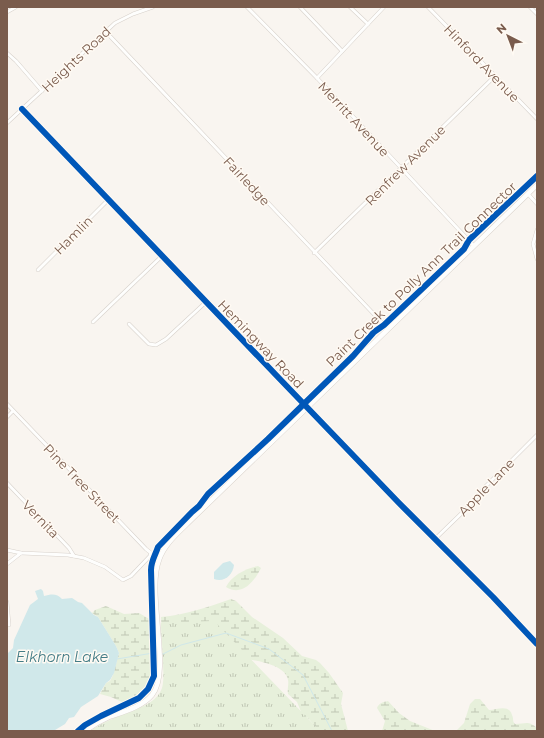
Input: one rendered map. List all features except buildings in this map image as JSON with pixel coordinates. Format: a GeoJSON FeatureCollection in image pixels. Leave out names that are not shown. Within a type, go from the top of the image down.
{"type":"FeatureCollection","features":[{"type":"Feature","properties":{"kind":"main road"},"geometry":{"type":"LineString","coordinates":[[85,731],[107,718],[137,706],[147,700],[155,690],[160,672],[155,582],[156,570],[165,548],[179,532],[537,185]]}},
{"type":"Feature","properties":{"kind":"street"},"geometry":{"type":"LineString","coordinates":[[7,12],[16,7]]}},
{"type":"Feature","properties":{"kind":"street","name":"Heights Road"},"geometry":{"type":"LineString","coordinates":[[7,123],[115,23],[133,14],[153,7]]}},
{"type":"Feature","properties":{"kind":"street","name":"Merritt Avenue"},"geometry":{"type":"LineString","coordinates":[[247,7],[317,78],[474,246]]}},
{"type":"Feature","properties":{"kind":"street"},"geometry":{"type":"LineString","coordinates":[[300,7],[342,51]]}},
{"type":"Feature","properties":{"kind":"street"},"geometry":{"type":"LineString","coordinates":[[350,7],[368,24]]}},
{"type":"Feature","properties":{"kind":"street"},"geometry":{"type":"LineString","coordinates":[[317,78],[384,7]]}},
{"type":"Feature","properties":{"kind":"street","name":"Hinford Avenue"},"geometry":{"type":"LineString","coordinates":[[428,7],[537,119]]}},
{"type":"Feature","properties":{"kind":"street"},"geometry":{"type":"LineString","coordinates":[[530,7],[537,14]]}},
{"type":"Feature","properties":{"kind":"street","name":"Fairledge"},"geometry":{"type":"LineString","coordinates":[[106,32],[314,253],[388,329]]}},
{"type":"Feature","properties":{"kind":"street"},"geometry":{"type":"LineString","coordinates":[[7,54],[16,61],[42,91]]}},
{"type":"Feature","properties":{"kind":"street","name":"Renfrew Avenue"},"geometry":{"type":"LineString","coordinates":[[314,253],[495,76]]}},
{"type":"Feature","properties":{"kind":"street","name":"Hemingway Road"},"geometry":{"type":"LineString","coordinates":[[22,109],[307,408],[493,597],[537,644]]}},
{"type":"Feature","properties":{"kind":"street"},"geometry":{"type":"LineString","coordinates":[[528,194],[537,204]]}},
{"type":"Feature","properties":{"kind":"street","name":"Hamlin"},"geometry":{"type":"LineString","coordinates":[[38,270],[109,199]]}},
{"type":"Feature","properties":{"kind":"street"},"geometry":{"type":"LineString","coordinates":[[537,230],[533,244],[537,259]]}},
{"type":"Feature","properties":{"kind":"street"},"geometry":{"type":"LineString","coordinates":[[93,322],[162,256]]}},
{"type":"Feature","properties":{"kind":"street","name":"Hemingway Road"},"geometry":{"type":"LineString","coordinates":[[129,324],[149,344],[156,345],[166,339],[206,302]]}},
{"type":"Feature","properties":{"kind":"street","name":"Pine Tree Street"},"geometry":{"type":"LineString","coordinates":[[7,404],[146,549],[152,553],[161,555]]}},
{"type":"Feature","properties":{"kind":"street"},"geometry":{"type":"LineString","coordinates":[[7,416],[13,410]]}},
{"type":"Feature","properties":{"kind":"street","name":"Apple Lane"},"geometry":{"type":"LineString","coordinates":[[435,539],[537,435]]}},
{"type":"Feature","properties":{"kind":"street","name":"Vernita"},"geometry":{"type":"LineString","coordinates":[[7,483],[69,548],[74,556]]}},
{"type":"Feature","properties":{"kind":"street"},"geometry":{"type":"LineString","coordinates":[[7,550],[21,554],[74,556],[84,558],[105,567],[123,580],[128,579],[152,553]]}},
{"type":"Feature","properties":{"kind":"street"},"geometry":{"type":"LineString","coordinates":[[7,564],[21,554]]}},
{"type":"Feature","properties":{"kind":"street"},"geometry":{"type":"LineString","coordinates":[[7,602],[9,625]]}},
{"type":"Feature","properties":{"kind":"green space"},"geometry":{"type":"Polygon","coordinates":[[[258,566],[261,568],[255,578],[247,586],[237,590],[232,590],[226,587],[231,579],[239,573],[258,566]]]}},
{"type":"Feature","properties":{"kind":"green space"},"geometry":{"type":"Polygon","coordinates":[[[231,599],[236,601],[252,617],[283,638],[302,656],[316,660],[329,673],[343,693],[341,704],[348,731],[319,731],[308,718],[302,714],[297,702],[288,694],[288,682],[286,675],[276,667],[263,662],[244,659],[164,680],[161,617],[188,613],[231,599]]]}},
{"type":"Feature","properties":{"kind":"green space"},"geometry":{"type":"Polygon","coordinates":[[[106,606],[124,614],[139,613],[151,620],[153,625],[155,675],[147,692],[140,699],[130,703],[124,703],[100,694],[106,683],[110,681],[113,675],[119,653],[98,617],[92,613],[95,610],[106,606]]]}},
{"type":"Feature","properties":{"kind":"green space"},"geometry":{"type":"Polygon","coordinates":[[[214,621],[320,731],[90,731],[106,722],[147,704],[160,692],[164,674],[161,623],[214,621]]]}},
{"type":"Feature","properties":{"kind":"green space"},"geometry":{"type":"Polygon","coordinates":[[[475,699],[480,699],[489,710],[502,708],[508,710],[513,716],[515,724],[529,723],[537,728],[537,731],[456,731],[464,723],[470,704],[475,699]]]}},
{"type":"Feature","properties":{"kind":"green space"},"geometry":{"type":"Polygon","coordinates":[[[388,701],[399,713],[410,721],[435,731],[382,731],[385,721],[377,708],[381,703],[388,701]]]}},
{"type":"Feature","properties":{"kind":"water"},"geometry":{"type":"Polygon","coordinates":[[[230,561],[234,565],[230,575],[221,580],[214,579],[214,572],[223,563],[230,561]]]}},
{"type":"Feature","properties":{"kind":"water","name":"Elkhorn Lake"},"geometry":{"type":"Polygon","coordinates":[[[41,589],[44,596],[51,594],[62,599],[72,598],[82,603],[98,617],[119,653],[114,673],[98,696],[81,707],[74,717],[69,718],[65,724],[55,730],[7,731],[7,654],[13,648],[14,640],[30,605],[38,599],[35,591],[41,589]]]}},
{"type":"Feature","properties":{"kind":"waterway"},"geometry":{"type":"LineString","coordinates":[[161,654],[181,645],[226,633],[269,649],[303,675],[332,731]]}},
{"type":"Feature","properties":{"kind":"waterway"},"geometry":{"type":"LineString","coordinates":[[117,659],[157,653]]}},
{"type":"Feature","properties":{"kind":"cycle path"},"geometry":{"type":"LineString","coordinates":[[22,109],[399,503],[493,597],[537,644]]}},
{"type":"Feature","properties":{"kind":"cycle path","name":"Paint Creek to Polly Ann Trail Connector"},"geometry":{"type":"LineString","coordinates":[[78,731],[85,725],[101,716],[139,698],[148,689],[154,676],[151,567],[158,547],[199,506],[208,494],[268,439],[353,356],[374,332],[384,325],[464,249],[469,240],[537,176]]}}]}
